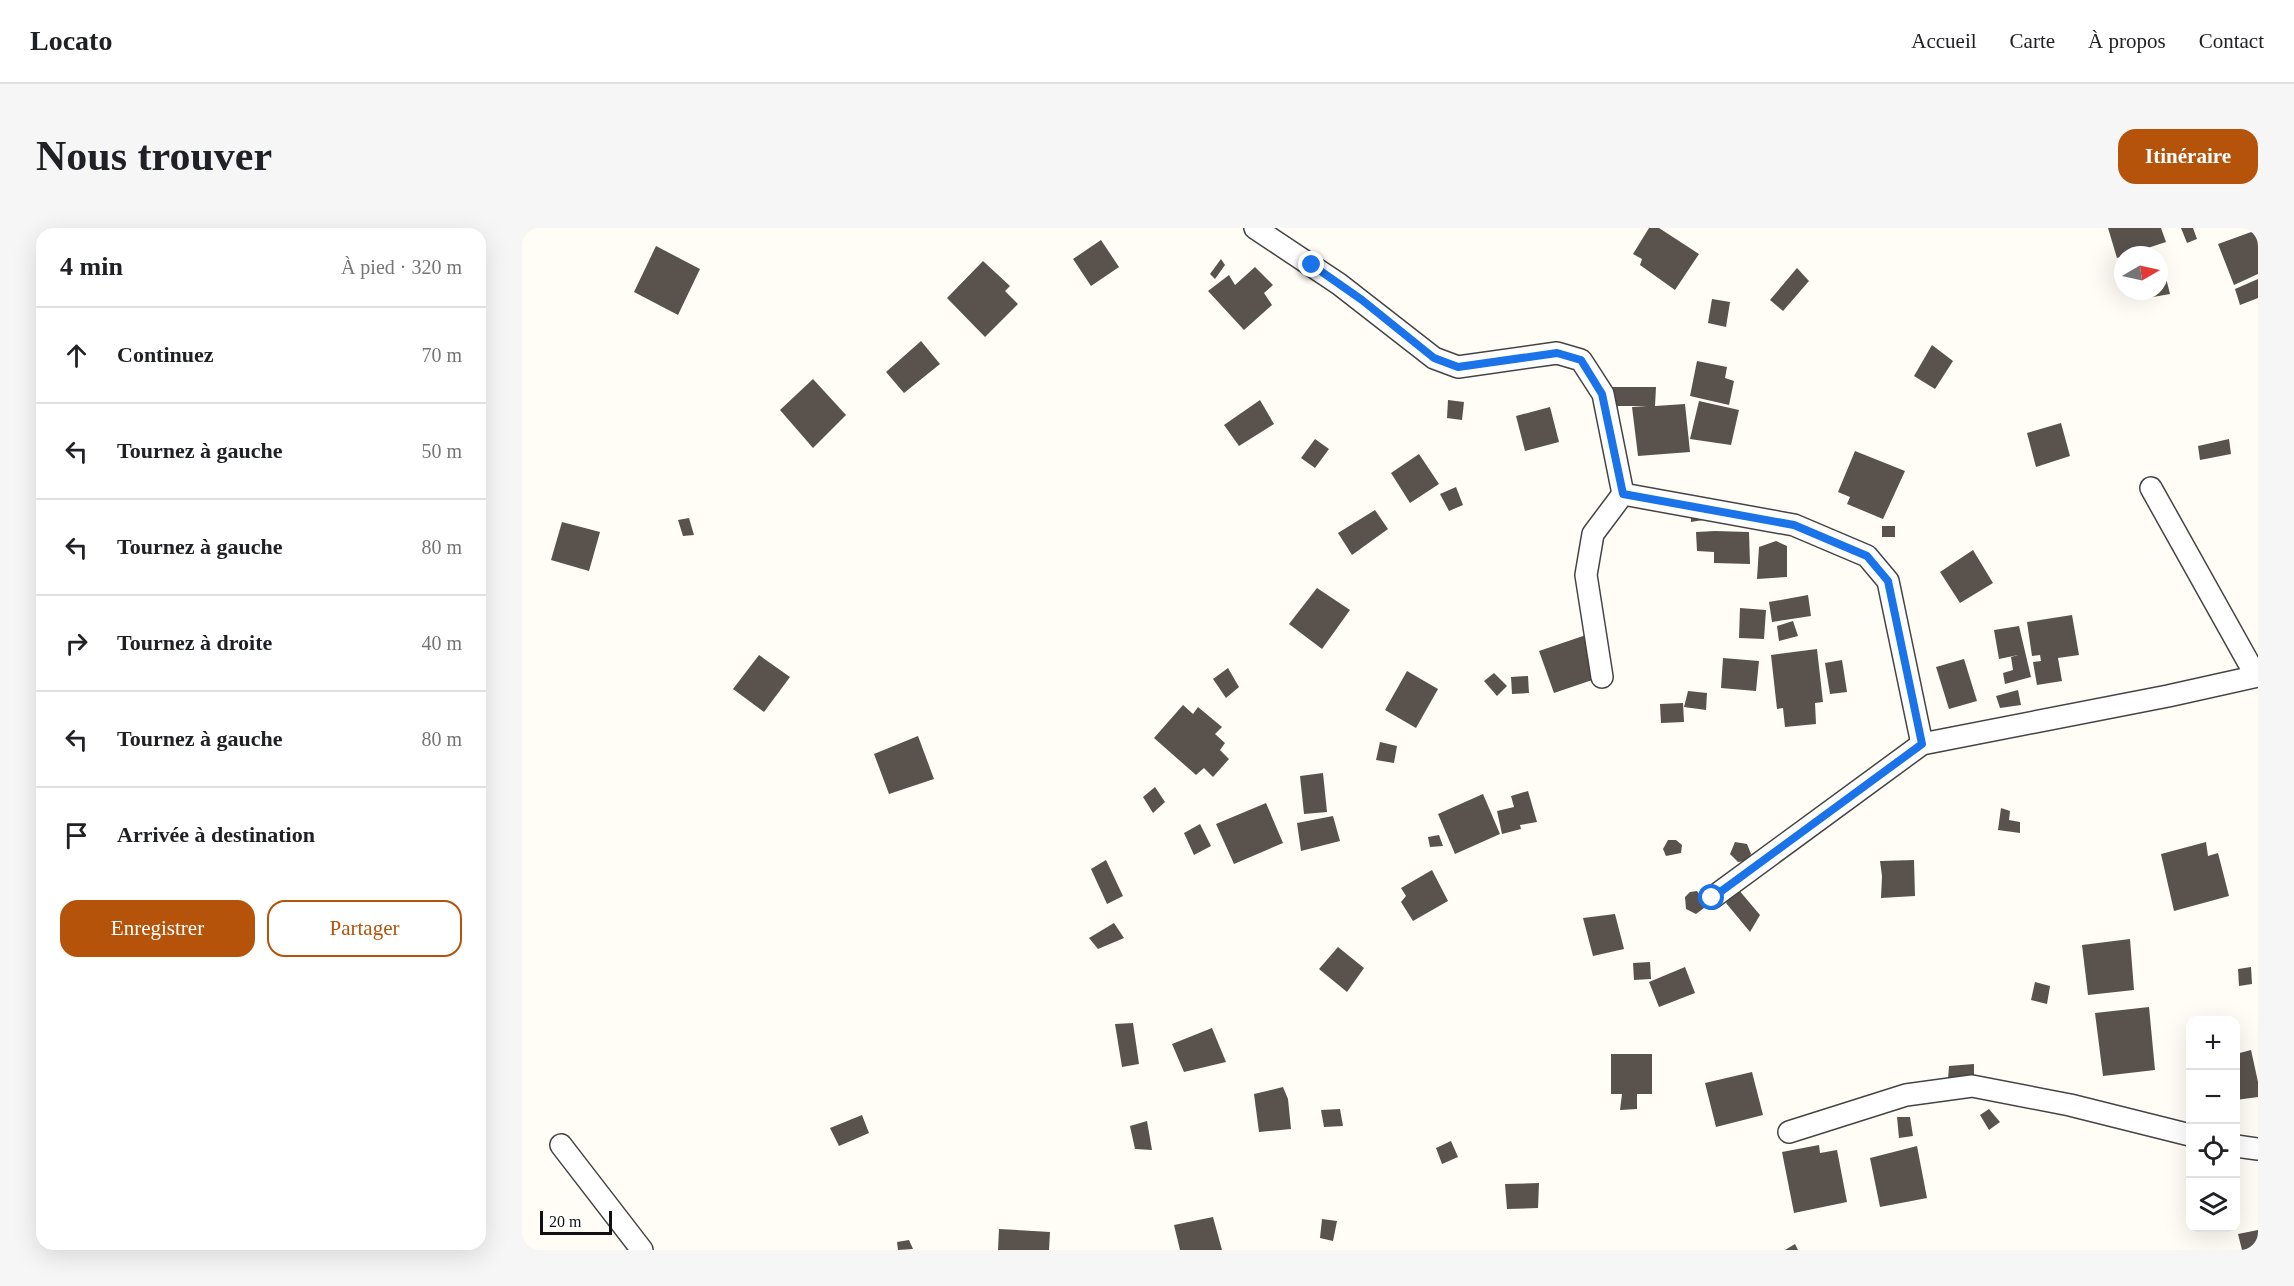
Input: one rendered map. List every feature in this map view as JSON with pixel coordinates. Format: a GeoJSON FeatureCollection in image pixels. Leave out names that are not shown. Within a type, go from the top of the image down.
{"type":"FeatureCollection","features":[{"type":"Feature","properties":{"kind":"street"},"geometry":{"type":"LineString","coordinates":[[1255,228],[1339,284],[1434,358],[1458,367],[1557,353],[1581,360],[1602,394],[1623,494],[1593,534],[1586,575],[1602,677]]}},
{"type":"Feature","properties":{"kind":"street"},"geometry":{"type":"LineString","coordinates":[[1712,898],[1922,744],[2168,696],[2257,676],[2151,488]]}},
{"type":"Feature","properties":{"kind":"street"},"geometry":{"type":"LineString","coordinates":[[1623,494],[1794,525],[1867,556],[1888,581],[1922,744]]}},
{"type":"Feature","properties":{"kind":"street"},"geometry":{"type":"LineString","coordinates":[[1789,1132],[1906,1095],[1972,1086],[2070,1105],[2186,1134]]}},
{"type":"Feature","properties":{"kind":"street"},"geometry":{"type":"LineString","coordinates":[[561,1145],[642,1250]]}},
{"type":"Feature","properties":{"kind":"street"},"geometry":{"type":"LineString","coordinates":[[2240,1147],[2258,1149]]}},
{"type":"Feature","properties":{"kind":"building"},"geometry":{"type":"Polygon","coordinates":[[[1649,228],[1659,228],[1699,254],[1675,290],[1640,265],[1642,259],[1633,254],[1649,228]]]}},
{"type":"Feature","properties":{"kind":"building"},"geometry":{"type":"Polygon","coordinates":[[[2108,228],[2161,228],[2166,242],[2154,246],[2114,246],[2114,248],[2108,228]]]}},
{"type":"Feature","properties":{"kind":"building"},"geometry":{"type":"Polygon","coordinates":[[[2181,228],[2193,228],[2197,239],[2187,243],[2181,228]]]}},
{"type":"Feature","properties":{"kind":"building"},"geometry":{"type":"Polygon","coordinates":[[[2254,231],[2258,239],[2258,274],[2234,285],[2218,244],[2254,231]]]}},
{"type":"Feature","properties":{"kind":"building"},"geometry":{"type":"Polygon","coordinates":[[[1101,240],[1119,267],[1091,286],[1073,259],[1101,240]]]}},
{"type":"Feature","properties":{"kind":"building"},"geometry":{"type":"Polygon","coordinates":[[[656,246],[700,269],[678,315],[634,292],[656,246]]]}},
{"type":"Feature","properties":{"kind":"building"},"geometry":{"type":"Polygon","coordinates":[[[1221,259],[1225,265],[1215,279],[1210,274],[1221,259]]]}},
{"type":"Feature","properties":{"kind":"building"},"geometry":{"type":"Polygon","coordinates":[[[983,261],[1010,286],[1005,291],[1018,304],[985,337],[947,298],[983,261]]]}},
{"type":"Feature","properties":{"kind":"building"},"geometry":{"type":"Polygon","coordinates":[[[1255,267],[1273,285],[1264,293],[1272,305],[1244,330],[1208,291],[1229,275],[1235,285],[1255,267]]]}},
{"type":"Feature","properties":{"kind":"building"},"geometry":{"type":"Polygon","coordinates":[[[1797,268],[1809,281],[1783,311],[1770,300],[1797,268]]]}},
{"type":"Feature","properties":{"kind":"building"},"geometry":{"type":"Polygon","coordinates":[[[2258,279],[2258,298],[2240,305],[2235,289],[2258,279]]]}},
{"type":"Feature","properties":{"kind":"building"},"geometry":{"type":"Polygon","coordinates":[[[1712,299],[1730,302],[1726,327],[1708,323],[1712,299]]]}},
{"type":"Feature","properties":{"kind":"building"},"geometry":{"type":"Polygon","coordinates":[[[921,341],[940,364],[904,393],[886,372],[921,341]]]}},
{"type":"Feature","properties":{"kind":"building"},"geometry":{"type":"Polygon","coordinates":[[[1932,345],[1953,361],[1935,389],[1914,376],[1932,345]]]}},
{"type":"Feature","properties":{"kind":"building"},"geometry":{"type":"Polygon","coordinates":[[[1697,361],[1727,367],[1725,378],[1734,381],[1729,405],[1690,396],[1697,361]]]}},
{"type":"Feature","properties":{"kind":"building"},"geometry":{"type":"Polygon","coordinates":[[[813,379],[846,415],[813,448],[780,410],[813,379]]]}},
{"type":"Feature","properties":{"kind":"building"},"geometry":{"type":"Polygon","coordinates":[[[1612,387],[1656,387],[1655,406],[1685,404],[1690,452],[1638,456],[1632,407],[1647,406],[1613,406],[1612,387]]]}},
{"type":"Feature","properties":{"kind":"building"},"geometry":{"type":"Polygon","coordinates":[[[1260,400],[1274,424],[1239,446],[1224,425],[1260,400]]]}},
{"type":"Feature","properties":{"kind":"building"},"geometry":{"type":"Polygon","coordinates":[[[1448,400],[1464,402],[1462,420],[1447,418],[1448,400]]]}},
{"type":"Feature","properties":{"kind":"building"},"geometry":{"type":"Polygon","coordinates":[[[1699,401],[1739,410],[1731,445],[1690,439],[1699,401]]]}},
{"type":"Feature","properties":{"kind":"building"},"geometry":{"type":"Polygon","coordinates":[[[1550,407],[1559,442],[1525,451],[1516,416],[1550,407]]]}},
{"type":"Feature","properties":{"kind":"building"},"geometry":{"type":"Polygon","coordinates":[[[2061,423],[2070,456],[2036,467],[2027,433],[2061,423]]]}},
{"type":"Feature","properties":{"kind":"building"},"geometry":{"type":"Polygon","coordinates":[[[1315,439],[1329,449],[1315,468],[1301,458],[1315,439]]]}},
{"type":"Feature","properties":{"kind":"building"},"geometry":{"type":"Polygon","coordinates":[[[2229,439],[2231,454],[2200,460],[2198,446],[2229,439]]]}},
{"type":"Feature","properties":{"kind":"building"},"geometry":{"type":"Polygon","coordinates":[[[1855,451],[1905,471],[1883,519],[1847,504],[1850,497],[1838,492],[1855,451]]]}},
{"type":"Feature","properties":{"kind":"building"},"geometry":{"type":"Polygon","coordinates":[[[1419,454],[1439,484],[1410,503],[1391,473],[1419,454]]]}},
{"type":"Feature","properties":{"kind":"building"},"geometry":{"type":"Polygon","coordinates":[[[1456,487],[1463,505],[1449,511],[1440,494],[1456,487]]]}},
{"type":"Feature","properties":{"kind":"building"},"geometry":{"type":"Polygon","coordinates":[[[1691,509],[1703,509],[1703,520],[1691,522],[1691,509]]]}},
{"type":"Feature","properties":{"kind":"building"},"geometry":{"type":"Polygon","coordinates":[[[1375,510],[1388,529],[1352,555],[1338,533],[1375,510]]]}},
{"type":"Feature","properties":{"kind":"building"},"geometry":{"type":"Polygon","coordinates":[[[689,518],[694,535],[683,536],[678,520],[689,518]]]}},
{"type":"Feature","properties":{"kind":"building"},"geometry":{"type":"Polygon","coordinates":[[[562,522],[600,532],[589,571],[551,560],[562,522]]]}},
{"type":"Feature","properties":{"kind":"building"},"geometry":{"type":"Polygon","coordinates":[[[1882,526],[1895,526],[1895,537],[1882,537],[1882,526]]]}},
{"type":"Feature","properties":{"kind":"building"},"geometry":{"type":"Polygon","coordinates":[[[1696,532],[1749,532],[1750,564],[1714,563],[1714,552],[1697,551],[1696,532]]]}},
{"type":"Feature","properties":{"kind":"building"},"geometry":{"type":"Polygon","coordinates":[[[1776,541],[1787,546],[1787,577],[1757,579],[1759,547],[1776,541]]]}},
{"type":"Feature","properties":{"kind":"building"},"geometry":{"type":"Polygon","coordinates":[[[1973,550],[1993,583],[1960,603],[1940,572],[1973,550]]]}},
{"type":"Feature","properties":{"kind":"building"},"geometry":{"type":"Polygon","coordinates":[[[1317,588],[1350,610],[1322,649],[1289,624],[1317,588]]]}},
{"type":"Feature","properties":{"kind":"building"},"geometry":{"type":"Polygon","coordinates":[[[1808,595],[1811,616],[1772,622],[1769,602],[1808,595]]]}},
{"type":"Feature","properties":{"kind":"building"},"geometry":{"type":"Polygon","coordinates":[[[1740,608],[1766,610],[1764,639],[1739,638],[1740,608]]]}},
{"type":"Feature","properties":{"kind":"building"},"geometry":{"type":"Polygon","coordinates":[[[2072,615],[2079,655],[2058,658],[2062,681],[2037,685],[2033,662],[2041,661],[2040,655],[2032,656],[2027,622],[2072,615]]]}},
{"type":"Feature","properties":{"kind":"building"},"geometry":{"type":"Polygon","coordinates":[[[1793,621],[1798,636],[1779,641],[1777,626],[1793,621]]]}},
{"type":"Feature","properties":{"kind":"building"},"geometry":{"type":"Polygon","coordinates":[[[2019,626],[2031,677],[2005,684],[2003,673],[2013,670],[2011,657],[2018,655],[1999,659],[1994,630],[2019,626]]]}},
{"type":"Feature","properties":{"kind":"building"},"geometry":{"type":"Polygon","coordinates":[[[1586,635],[1601,677],[1554,693],[1539,651],[1586,635]]]}},
{"type":"Feature","properties":{"kind":"building"},"geometry":{"type":"Polygon","coordinates":[[[1817,649],[1823,702],[1815,703],[1816,724],[1785,727],[1783,708],[1777,709],[1771,655],[1817,649]]]}},
{"type":"Feature","properties":{"kind":"building"},"geometry":{"type":"Polygon","coordinates":[[[759,655],[790,677],[764,712],[733,689],[759,655]]]}},
{"type":"Feature","properties":{"kind":"building"},"geometry":{"type":"Polygon","coordinates":[[[1723,658],[1759,661],[1756,691],[1721,688],[1723,658]]]}},
{"type":"Feature","properties":{"kind":"building"},"geometry":{"type":"Polygon","coordinates":[[[1964,659],[1977,701],[1949,709],[1936,667],[1964,659]]]}},
{"type":"Feature","properties":{"kind":"building"},"geometry":{"type":"Polygon","coordinates":[[[1842,660],[1847,692],[1830,694],[1825,663],[1842,660]]]}},
{"type":"Feature","properties":{"kind":"building"},"geometry":{"type":"Polygon","coordinates":[[[1228,668],[1239,687],[1226,698],[1213,679],[1228,668]]]}},
{"type":"Feature","properties":{"kind":"building"},"geometry":{"type":"Polygon","coordinates":[[[1407,671],[1438,689],[1416,728],[1385,710],[1407,671]]]}},
{"type":"Feature","properties":{"kind":"building"},"geometry":{"type":"Polygon","coordinates":[[[1494,673],[1507,686],[1497,696],[1484,681],[1494,673]]]}},
{"type":"Feature","properties":{"kind":"building"},"geometry":{"type":"Polygon","coordinates":[[[1528,676],[1529,693],[1512,694],[1511,677],[1528,676]]]}},
{"type":"Feature","properties":{"kind":"building"},"geometry":{"type":"Polygon","coordinates":[[[2018,690],[2021,705],[2000,708],[1996,696],[2018,690]]]}},
{"type":"Feature","properties":{"kind":"building"},"geometry":{"type":"Polygon","coordinates":[[[1688,691],[1707,693],[1706,710],[1684,707],[1688,691]]]}},
{"type":"Feature","properties":{"kind":"building"},"geometry":{"type":"Polygon","coordinates":[[[1683,703],[1684,722],[1661,723],[1660,704],[1683,703]]]}},
{"type":"Feature","properties":{"kind":"building"},"geometry":{"type":"Polygon","coordinates":[[[1183,705],[1193,714],[1198,707],[1222,727],[1215,734],[1225,743],[1220,750],[1229,759],[1213,777],[1204,768],[1196,775],[1154,738],[1183,705]]]}},
{"type":"Feature","properties":{"kind":"building"},"geometry":{"type":"Polygon","coordinates":[[[918,736],[934,779],[889,794],[874,754],[918,736]]]}},
{"type":"Feature","properties":{"kind":"building"},"geometry":{"type":"Polygon","coordinates":[[[1380,742],[1397,746],[1394,763],[1376,760],[1380,742]]]}},
{"type":"Feature","properties":{"kind":"building"},"geometry":{"type":"Polygon","coordinates":[[[1323,773],[1327,812],[1304,814],[1300,776],[1323,773]]]}},
{"type":"Feature","properties":{"kind":"building"},"geometry":{"type":"Polygon","coordinates":[[[1155,787],[1165,802],[1153,813],[1143,797],[1155,787]]]}},
{"type":"Feature","properties":{"kind":"building"},"geometry":{"type":"Polygon","coordinates":[[[1528,791],[1537,822],[1520,825],[1521,829],[1502,834],[1497,811],[1514,807],[1511,796],[1528,791]]]}},
{"type":"Feature","properties":{"kind":"building"},"geometry":{"type":"Polygon","coordinates":[[[1483,794],[1500,834],[1455,854],[1438,814],[1483,794]]]}},
{"type":"Feature","properties":{"kind":"building"},"geometry":{"type":"Polygon","coordinates":[[[1266,803],[1283,843],[1234,864],[1216,824],[1266,803]]]}},
{"type":"Feature","properties":{"kind":"building"},"geometry":{"type":"Polygon","coordinates":[[[2001,808],[2010,811],[2009,820],[2020,822],[2020,833],[1998,830],[2001,808]]]}},
{"type":"Feature","properties":{"kind":"building"},"geometry":{"type":"Polygon","coordinates":[[[1333,816],[1340,841],[1301,851],[1297,823],[1333,816]]]}},
{"type":"Feature","properties":{"kind":"building"},"geometry":{"type":"Polygon","coordinates":[[[1200,824],[1211,846],[1194,855],[1184,833],[1200,824]]]}},
{"type":"Feature","properties":{"kind":"building"},"geometry":{"type":"Polygon","coordinates":[[[1439,835],[1443,846],[1430,847],[1428,837],[1439,835]]]}},
{"type":"Feature","properties":{"kind":"building"},"geometry":{"type":"Polygon","coordinates":[[[1668,840],[1676,840],[1682,845],[1681,853],[1666,856],[1663,849],[1668,840]]]}},
{"type":"Feature","properties":{"kind":"building"},"geometry":{"type":"Polygon","coordinates":[[[1735,842],[1747,844],[1751,854],[1746,861],[1738,862],[1730,854],[1735,842]]]}},
{"type":"Feature","properties":{"kind":"building"},"geometry":{"type":"Polygon","coordinates":[[[2206,842],[2208,856],[2218,853],[2229,896],[2174,911],[2161,854],[2206,842]]]}},
{"type":"Feature","properties":{"kind":"building"},"geometry":{"type":"Polygon","coordinates":[[[1106,860],[1123,896],[1107,904],[1091,869],[1106,860]]]}},
{"type":"Feature","properties":{"kind":"building"},"geometry":{"type":"Polygon","coordinates":[[[1914,860],[1915,896],[1881,898],[1880,861],[1914,860]]]}},
{"type":"Feature","properties":{"kind":"building"},"geometry":{"type":"Polygon","coordinates":[[[1432,870],[1448,901],[1413,921],[1401,902],[1406,896],[1401,888],[1432,870]]]}},
{"type":"Feature","properties":{"kind":"building"},"geometry":{"type":"Polygon","coordinates":[[[1738,889],[1760,915],[1750,932],[1726,903],[1738,889]]]}},
{"type":"Feature","properties":{"kind":"building"},"geometry":{"type":"Polygon","coordinates":[[[1697,891],[1704,901],[1704,908],[1696,914],[1686,909],[1685,897],[1690,892],[1697,891]]]}},
{"type":"Feature","properties":{"kind":"building"},"geometry":{"type":"Polygon","coordinates":[[[1615,914],[1624,949],[1593,956],[1583,918],[1615,914]]]}},
{"type":"Feature","properties":{"kind":"building"},"geometry":{"type":"Polygon","coordinates":[[[1114,923],[1124,938],[1098,949],[1089,938],[1114,923]]]}},
{"type":"Feature","properties":{"kind":"building"},"geometry":{"type":"Polygon","coordinates":[[[2130,939],[2134,990],[2088,995],[2082,945],[2130,939]]]}},
{"type":"Feature","properties":{"kind":"building"},"geometry":{"type":"Polygon","coordinates":[[[1338,947],[1364,968],[1347,992],[1319,969],[1338,947]]]}},
{"type":"Feature","properties":{"kind":"building"},"geometry":{"type":"Polygon","coordinates":[[[1650,962],[1651,979],[1634,980],[1633,963],[1650,962]]]}},
{"type":"Feature","properties":{"kind":"building"},"geometry":{"type":"Polygon","coordinates":[[[1685,967],[1695,993],[1659,1007],[1649,982],[1685,967]]]}},
{"type":"Feature","properties":{"kind":"building"},"geometry":{"type":"Polygon","coordinates":[[[2251,967],[2252,984],[2239,986],[2238,969],[2251,967]]]}},
{"type":"Feature","properties":{"kind":"building"},"geometry":{"type":"Polygon","coordinates":[[[2035,982],[2050,986],[2047,1004],[2031,1000],[2035,982]]]}},
{"type":"Feature","properties":{"kind":"building"},"geometry":{"type":"Polygon","coordinates":[[[2149,1007],[2155,1070],[2103,1076],[2095,1013],[2149,1007]]]}},
{"type":"Feature","properties":{"kind":"building"},"geometry":{"type":"Polygon","coordinates":[[[1133,1023],[1139,1064],[1122,1067],[1115,1024],[1133,1023]]]}},
{"type":"Feature","properties":{"kind":"building"},"geometry":{"type":"Polygon","coordinates":[[[1212,1028],[1226,1062],[1184,1072],[1172,1044],[1212,1028]]]}},
{"type":"Feature","properties":{"kind":"building"},"geometry":{"type":"Polygon","coordinates":[[[2251,1050],[2258,1082],[2258,1097],[2240,1099],[2240,1053],[2251,1050]]]}},
{"type":"Feature","properties":{"kind":"building"},"geometry":{"type":"Polygon","coordinates":[[[1611,1054],[1652,1054],[1652,1094],[1637,1094],[1637,1109],[1620,1110],[1622,1094],[1611,1094],[1611,1054]]]}},
{"type":"Feature","properties":{"kind":"building"},"geometry":{"type":"Polygon","coordinates":[[[1974,1064],[1974,1079],[1948,1079],[1949,1066],[1974,1064]]]}},
{"type":"Feature","properties":{"kind":"building"},"geometry":{"type":"Polygon","coordinates":[[[1752,1072],[1763,1115],[1716,1127],[1705,1083],[1752,1072]]]}},
{"type":"Feature","properties":{"kind":"building"},"geometry":{"type":"Polygon","coordinates":[[[1283,1087],[1288,1099],[1291,1129],[1259,1132],[1254,1094],[1283,1087]]]}},
{"type":"Feature","properties":{"kind":"building"},"geometry":{"type":"Polygon","coordinates":[[[1340,1109],[1343,1126],[1324,1127],[1321,1110],[1340,1109]]]}},
{"type":"Feature","properties":{"kind":"building"},"geometry":{"type":"Polygon","coordinates":[[[1989,1109],[2000,1122],[1989,1130],[1980,1115],[1989,1109]]]}},
{"type":"Feature","properties":{"kind":"building"},"geometry":{"type":"Polygon","coordinates":[[[862,1115],[869,1133],[839,1146],[830,1128],[862,1115]]]}},
{"type":"Feature","properties":{"kind":"building"},"geometry":{"type":"Polygon","coordinates":[[[1897,1117],[1910,1117],[1913,1136],[1899,1138],[1897,1117]]]}},
{"type":"Feature","properties":{"kind":"building"},"geometry":{"type":"Polygon","coordinates":[[[1147,1121],[1152,1150],[1135,1149],[1130,1126],[1147,1121]]]}},
{"type":"Feature","properties":{"kind":"building"},"geometry":{"type":"Polygon","coordinates":[[[1451,1141],[1458,1157],[1442,1164],[1436,1148],[1451,1141]]]}},
{"type":"Feature","properties":{"kind":"building"},"geometry":{"type":"Polygon","coordinates":[[[1819,1145],[1820,1153],[1837,1150],[1847,1202],[1794,1213],[1782,1152],[1819,1145]]]}},
{"type":"Feature","properties":{"kind":"building"},"geometry":{"type":"Polygon","coordinates":[[[1917,1146],[1927,1198],[1880,1207],[1870,1158],[1917,1146]]]}},
{"type":"Feature","properties":{"kind":"building"},"geometry":{"type":"Polygon","coordinates":[[[1539,1183],[1538,1208],[1507,1209],[1505,1184],[1539,1183]]]}},
{"type":"Feature","properties":{"kind":"building"},"geometry":{"type":"Polygon","coordinates":[[[1213,1217],[1222,1250],[1180,1250],[1174,1225],[1213,1217]]]}},
{"type":"Feature","properties":{"kind":"building"},"geometry":{"type":"Polygon","coordinates":[[[1322,1219],[1337,1221],[1333,1241],[1320,1238],[1322,1219]]]}},
{"type":"Feature","properties":{"kind":"building"},"geometry":{"type":"Polygon","coordinates":[[[999,1229],[1050,1232],[1049,1250],[998,1250],[999,1229]]]}},
{"type":"Feature","properties":{"kind":"building"},"geometry":{"type":"Polygon","coordinates":[[[2258,1230],[2258,1250],[2242,1250],[2238,1234],[2258,1230]]]}},
{"type":"Feature","properties":{"kind":"building"},"geometry":{"type":"Polygon","coordinates":[[[909,1240],[913,1249],[898,1250],[897,1242],[909,1240]]]}},
{"type":"Feature","properties":{"kind":"building"},"geometry":{"type":"Polygon","coordinates":[[[1795,1244],[1798,1250],[1785,1250],[1795,1244]]]}},
{"type":"Feature","properties":{"kind":"route"},"geometry":{"type":"LineString","coordinates":[[1312,265],[1362,300],[1434,358],[1458,367],[1557,353],[1581,360],[1602,394],[1623,494],[1794,525],[1867,556],[1888,581],[1922,744],[1712,898]]}}]}
